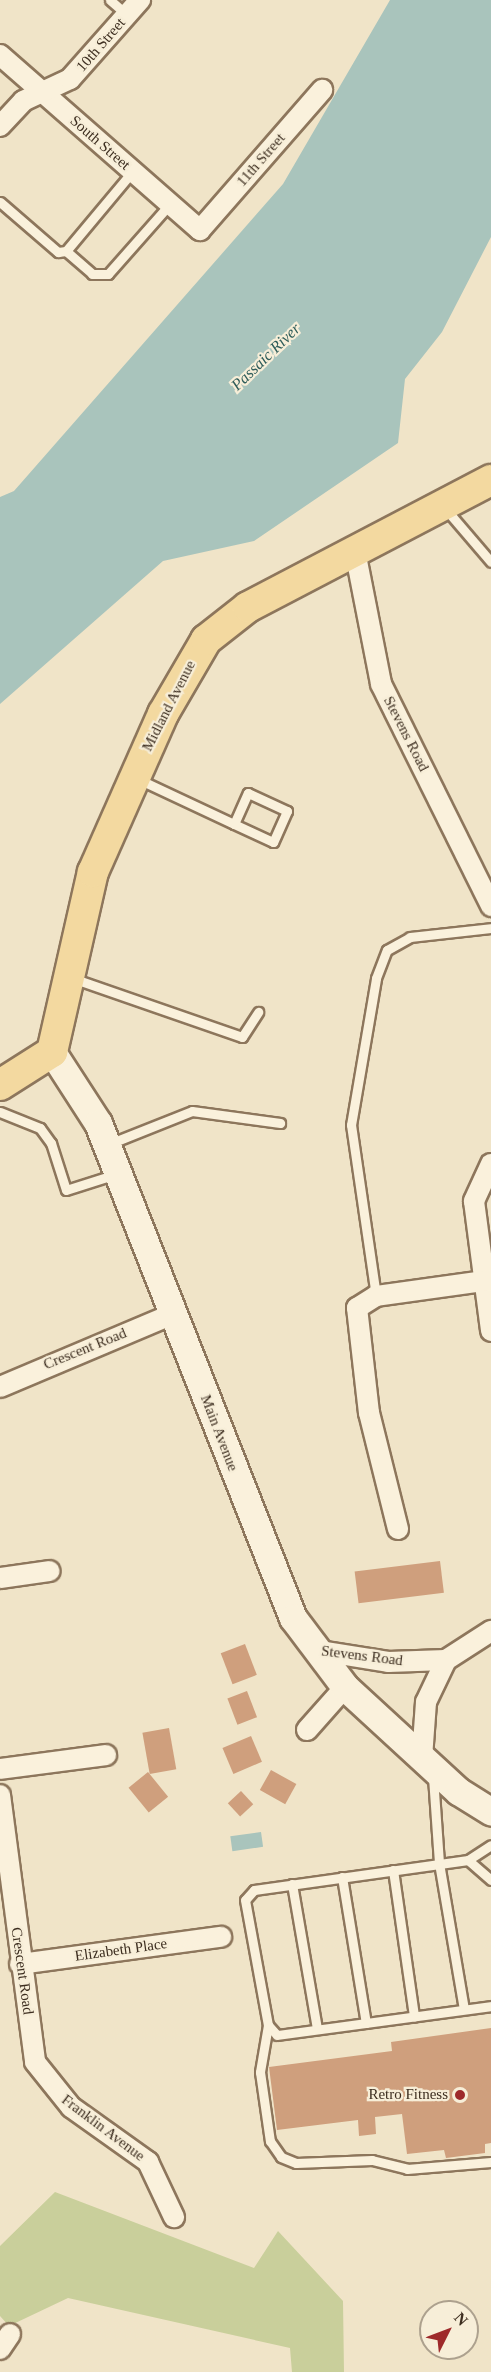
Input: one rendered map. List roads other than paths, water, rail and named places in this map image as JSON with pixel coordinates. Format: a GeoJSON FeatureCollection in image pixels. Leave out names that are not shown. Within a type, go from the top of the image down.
{"type":"FeatureCollection","features":[{"type":"Feature","properties":{"kind":"main road","name":"Midland Avenue"},"geometry":{"type":"LineString","coordinates":[[52,1052],[67,976],[93,872],[134,777],[206,640],[248,606],[491,480]]}},
{"type":"Feature","properties":{"kind":"main road"},"geometry":{"type":"LineString","coordinates":[[0,1085],[52,1052]]}},
{"type":"Feature","properties":{"kind":"street","name":"10th Street"},"geometry":{"type":"LineString","coordinates":[[0,126],[23,100],[70,80],[134,7]]}},
{"type":"Feature","properties":{"kind":"street","name":"South Street"},"geometry":{"type":"LineString","coordinates":[[0,55],[200,230]]}},
{"type":"Feature","properties":{"kind":"street","name":"11th Street"},"geometry":{"type":"LineString","coordinates":[[200,230],[322,90]]}},
{"type":"Feature","properties":{"kind":"street","name":"Stevens Road"},"geometry":{"type":"LineString","coordinates":[[355,551],[381,684],[491,906]]}},
{"type":"Feature","properties":{"kind":"street","name":"Main Avenue"},"geometry":{"type":"LineString","coordinates":[[52,1052],[85,1098],[106,1145],[285,1604],[314,1650],[345,1687],[427,1763],[491,1812]]}},
{"type":"Feature","properties":{"kind":"street"},"geometry":{"type":"LineString","coordinates":[[491,1164],[474,1201],[488,1280],[491,1331]]}},
{"type":"Feature","properties":{"kind":"street"},"geometry":{"type":"LineString","coordinates":[[398,1529],[369,1413],[357,1308],[376,1296],[488,1280]]}},
{"type":"Feature","properties":{"kind":"street","name":"Crescent Road"},"geometry":{"type":"LineString","coordinates":[[0,1387],[173,1314]]}},
{"type":"Feature","properties":{"kind":"street"},"geometry":{"type":"LineString","coordinates":[[0,1578],[50,1572]]}},
{"type":"Feature","properties":{"kind":"street","name":"Stevens Road"},"geometry":{"type":"LineString","coordinates":[[314,1650],[388,1662],[446,1660],[490,1632]]}},
{"type":"Feature","properties":{"kind":"street"},"geometry":{"type":"LineString","coordinates":[[427,1763],[426,1702],[446,1660]]}},
{"type":"Feature","properties":{"kind":"street"},"geometry":{"type":"LineString","coordinates":[[307,1730],[345,1687]]}},
{"type":"Feature","properties":{"kind":"street"},"geometry":{"type":"LineString","coordinates":[[0,1769],[106,1755]]}},
{"type":"Feature","properties":{"kind":"street","name":"Crescent Road"},"geometry":{"type":"LineString","coordinates":[[0,1795],[35,2062],[43,2074]]}},
{"type":"Feature","properties":{"kind":"street","name":"Elizabeth Place"},"geometry":{"type":"LineString","coordinates":[[21,1964],[220,1936]]}},
{"type":"Feature","properties":{"kind":"street","name":"Franklin Avenue"},"geometry":{"type":"LineString","coordinates":[[43,2074],[71,2107],[148,2162],[174,2217]]}},
{"type":"Feature","properties":{"kind":"lane"},"geometry":{"type":"LineString","coordinates":[[110,0],[134,7]]}},
{"type":"Feature","properties":{"kind":"lane"},"geometry":{"type":"LineString","coordinates":[[0,202],[58,252],[66,251],[133,171]]}},
{"type":"Feature","properties":{"kind":"lane"},"geometry":{"type":"LineString","coordinates":[[66,251],[92,274],[108,274],[170,204]]}},
{"type":"Feature","properties":{"kind":"lane"},"geometry":{"type":"LineString","coordinates":[[443,505],[453,524],[491,562]]}},
{"type":"Feature","properties":{"kind":"lane"},"geometry":{"type":"LineString","coordinates":[[134,777],[234,824],[273,842],[287,811],[248,793],[234,824]]}},
{"type":"Feature","properties":{"kind":"lane"},"geometry":{"type":"LineString","coordinates":[[376,1296],[351,1125],[376,978],[387,950],[411,937],[491,928]]}},
{"type":"Feature","properties":{"kind":"lane"},"geometry":{"type":"LineString","coordinates":[[67,976],[242,1037],[258,1012]]}},
{"type":"Feature","properties":{"kind":"lane"},"geometry":{"type":"LineString","coordinates":[[106,1145],[192,1111],[280,1123]]}},
{"type":"Feature","properties":{"kind":"lane"},"geometry":{"type":"LineString","coordinates":[[0,1112],[40,1128],[51,1143],[66,1190],[118,1174]]}},
{"type":"Feature","properties":{"kind":"lane"},"geometry":{"type":"LineString","coordinates":[[427,1763],[439,1863],[464,2009]]}},
{"type":"Feature","properties":{"kind":"lane"},"geometry":{"type":"LineString","coordinates":[[491,1845],[468,1860],[254,1890],[246,1899],[268,2025],[260,2072],[270,2141],[281,2157],[296,2163],[372,2160],[407,2169],[491,2162]]}},
{"type":"Feature","properties":{"kind":"lane"},"geometry":{"type":"LineString","coordinates":[[468,1860],[491,1880]]}},
{"type":"Feature","properties":{"kind":"lane"},"geometry":{"type":"LineString","coordinates":[[393,1870],[414,2016]]}},
{"type":"Feature","properties":{"kind":"lane"},"geometry":{"type":"LineString","coordinates":[[342,1877],[366,2023]]}},
{"type":"Feature","properties":{"kind":"lane"},"geometry":{"type":"LineString","coordinates":[[292,1884],[317,2029]]}},
{"type":"Feature","properties":{"kind":"lane"},"geometry":{"type":"LineString","coordinates":[[268,2025],[277,2035],[491,2006]]}},
{"type":"Feature","properties":{"kind":"water","name":"Passaic River"},"geometry":{"type":"Polygon","coordinates":[[[390,0],[491,0],[491,237],[442,332],[405,379],[398,443],[254,541],[163,561],[0,704],[0,497],[14,491],[283,184],[390,0]]]}},
{"type":"Feature","properties":{"kind":"water"},"geometry":{"type":"Polygon","coordinates":[[[261,1832],[263,1847],[232,1851],[230,1836],[261,1832]]]}},
{"type":"Feature","properties":{"kind":"place","name":"Retro Fitness"},"geometry":{"type":"Point","coordinates":[460,2095]}}]}
